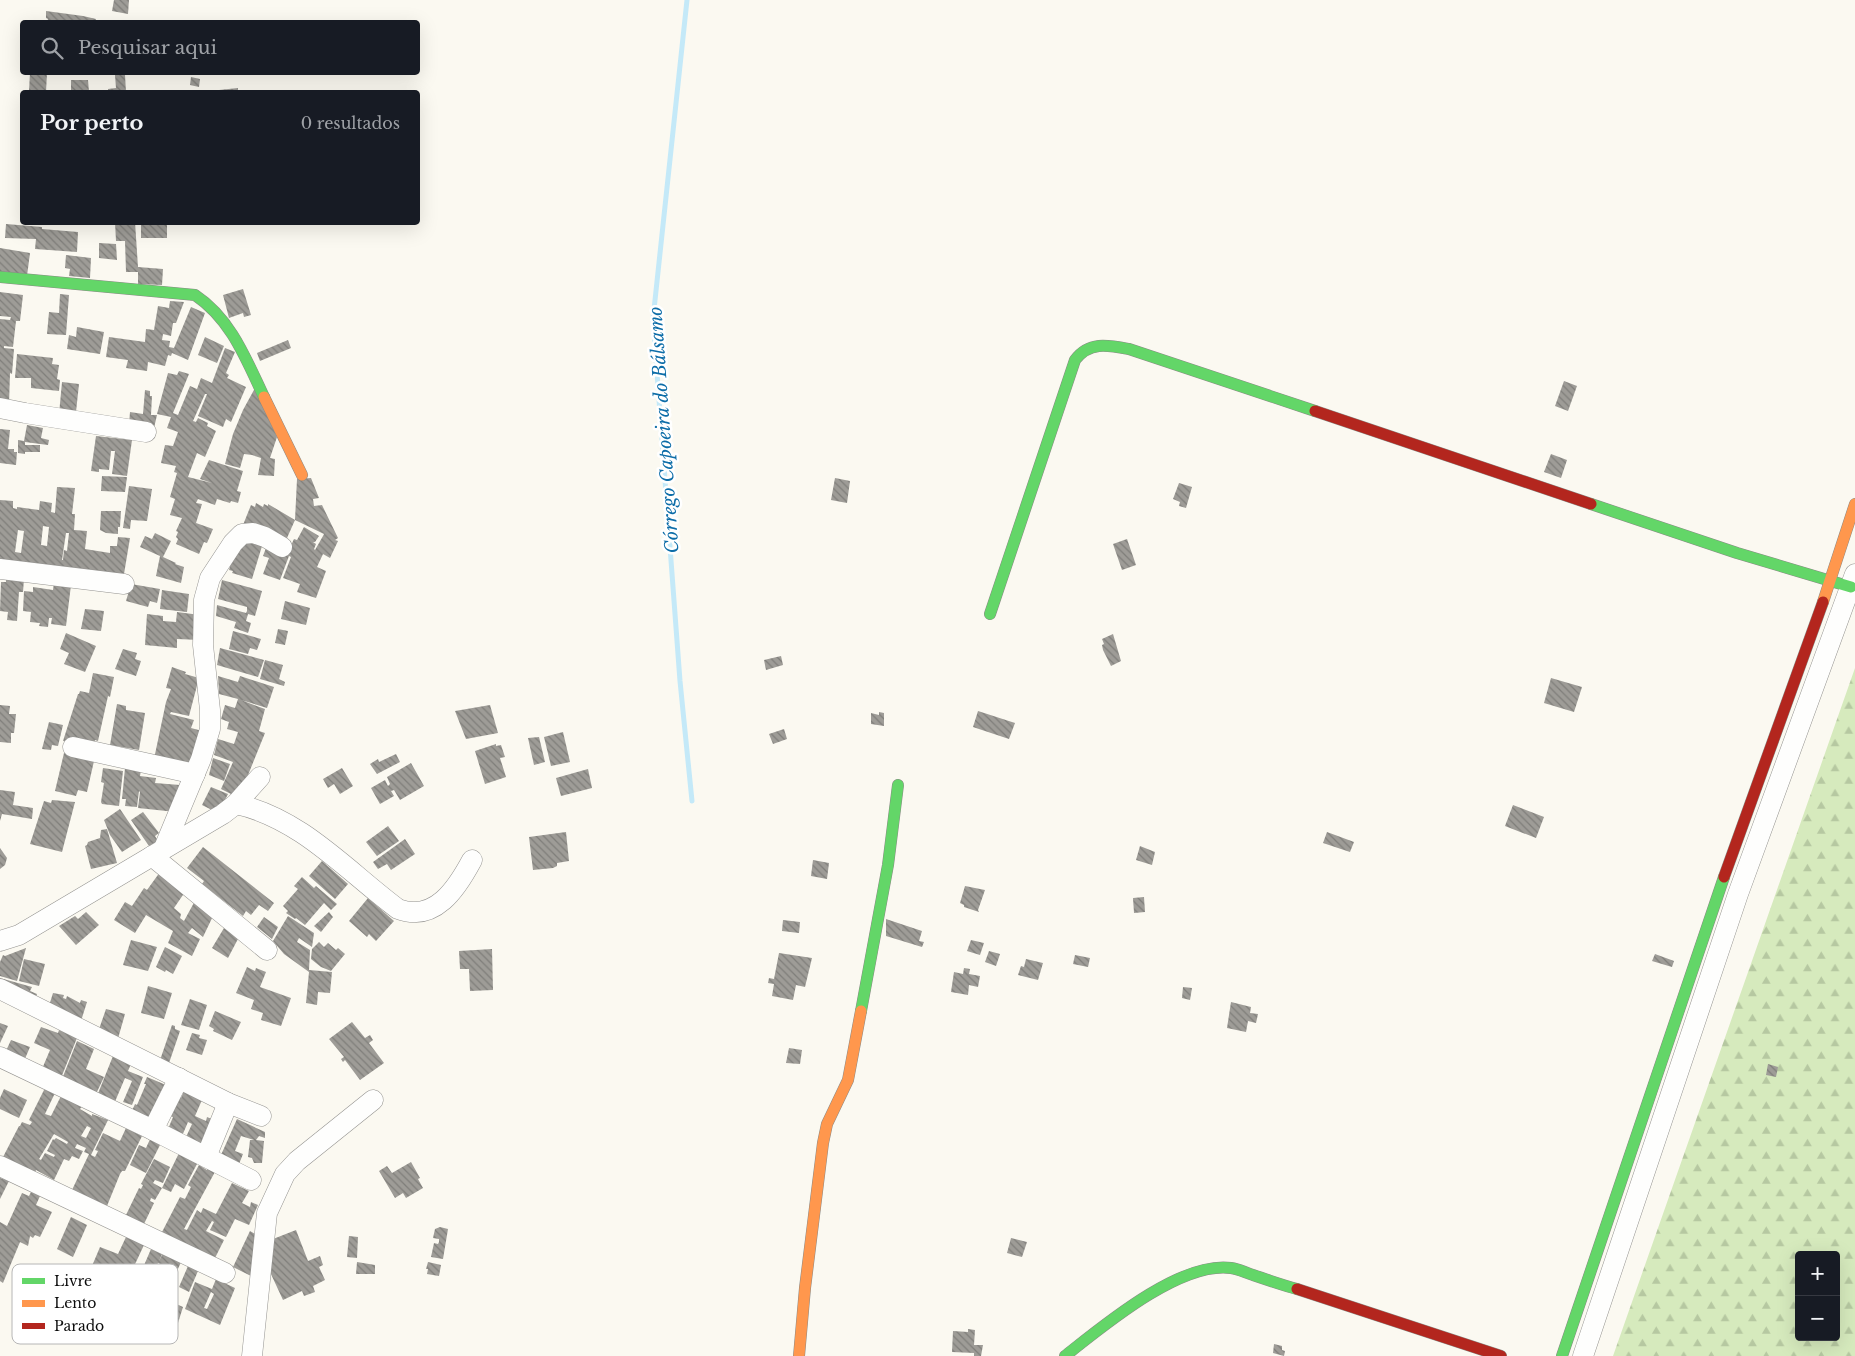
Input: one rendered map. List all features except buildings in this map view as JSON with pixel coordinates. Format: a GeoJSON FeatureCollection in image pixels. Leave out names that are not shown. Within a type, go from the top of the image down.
{"type":"FeatureCollection","features":[{"type":"Feature","properties":{"kind":"street"},"geometry":{"type":"LineString","coordinates":[[0,276],[195,295],[205,300],[214,308],[247,359],[302,475]]}},
{"type":"Feature","properties":{"kind":"street"},"geometry":{"type":"LineString","coordinates":[[990,614],[1075,360],[1087,348],[1096,345],[1107,345],[1138,352],[1737,553],[1831,580],[1853,580],[1738,894],[1583,1356]]}},
{"type":"Feature","properties":{"kind":"street"},"geometry":{"type":"LineString","coordinates":[[0,408],[146,432]]}},
{"type":"Feature","properties":{"kind":"street"},"geometry":{"type":"LineString","coordinates":[[1562,1356],[1720,889],[1831,580],[1855,504]]}},
{"type":"Feature","properties":{"kind":"street"},"geometry":{"type":"LineString","coordinates":[[158,852],[195,774],[210,729],[210,710],[203,645],[204,600],[210,578],[233,543],[242,534],[253,533],[266,537],[282,547]]}},
{"type":"Feature","properties":{"kind":"street"},"geometry":{"type":"LineString","coordinates":[[0,569],[124,584]]}},
{"type":"Feature","properties":{"kind":"street"},"geometry":{"type":"LineString","coordinates":[[73,747],[195,774]]}},
{"type":"Feature","properties":{"kind":"street"},"geometry":{"type":"LineString","coordinates":[[0,941],[20,935],[223,814],[236,804],[260,777]]}},
{"type":"Feature","properties":{"kind":"street"},"geometry":{"type":"LineString","coordinates":[[798,1356],[823,1143],[827,1124],[848,1080],[888,865],[898,785]]}},
{"type":"Feature","properties":{"kind":"street"},"geometry":{"type":"LineString","coordinates":[[236,804],[251,808],[293,827],[398,910],[404,912],[422,912],[433,908],[445,900],[462,878],[472,860]]}},
{"type":"Feature","properties":{"kind":"street"},"geometry":{"type":"LineString","coordinates":[[158,852],[267,950]]}},
{"type":"Feature","properties":{"kind":"street"},"geometry":{"type":"LineString","coordinates":[[0,989],[228,1102],[261,1116]]}},
{"type":"Feature","properties":{"kind":"street"},"geometry":{"type":"LineString","coordinates":[[0,1057],[153,1130],[251,1180]]}},
{"type":"Feature","properties":{"kind":"street"},"geometry":{"type":"LineString","coordinates":[[153,1130],[179,1078]]}},
{"type":"Feature","properties":{"kind":"street"},"geometry":{"type":"LineString","coordinates":[[252,1356],[267,1213],[285,1174],[297,1160],[373,1100]]}},
{"type":"Feature","properties":{"kind":"street"},"geometry":{"type":"LineString","coordinates":[[206,1157],[228,1102]]}},
{"type":"Feature","properties":{"kind":"street"},"geometry":{"type":"LineString","coordinates":[[0,1166],[225,1272]]}},
{"type":"Feature","properties":{"kind":"street"},"geometry":{"type":"LineString","coordinates":[[1064,1356],[1134,1306],[1162,1289],[1194,1274],[1218,1268],[1232,1268],[1501,1356]]}},
{"type":"Feature","properties":{"kind":"green space"},"geometry":{"type":"Polygon","coordinates":[[[1855,668],[1855,1356],[1613,1356],[1855,668]]]}},
{"type":"Feature","properties":{"kind":"waterway","name":"Córrego Capoeira do Bálsamo"},"geometry":{"type":"LineString","coordinates":[[687,0],[653,319],[680,681],[692,801]]}},
{"type":"Feature","properties":{"kind":"traffic: fast"},"geometry":{"type":"LineString","coordinates":[[0,277],[195,295],[208,305],[228,328],[244,354],[264,397]]}},
{"type":"Feature","properties":{"kind":"traffic: fast"},"geometry":{"type":"LineString","coordinates":[[990,614],[1075,360],[1086,350],[1099,346],[1129,349],[1315,411]]}},
{"type":"Feature","properties":{"kind":"traffic: fast"},"geometry":{"type":"LineString","coordinates":[[1591,504],[1737,553],[1851,587]]}},
{"type":"Feature","properties":{"kind":"traffic: fast"},"geometry":{"type":"LineString","coordinates":[[861,1011],[888,865],[898,785]]}},
{"type":"Feature","properties":{"kind":"traffic: fast"},"geometry":{"type":"LineString","coordinates":[[1562,1356],[1724,877]]}},
{"type":"Feature","properties":{"kind":"traffic: fast"},"geometry":{"type":"LineString","coordinates":[[1065,1356],[1143,1298],[1189,1275],[1211,1269],[1231,1268],[1297,1289]]}},
{"type":"Feature","properties":{"kind":"traffic: slow"},"geometry":{"type":"LineString","coordinates":[[264,397],[302,475]]}},
{"type":"Feature","properties":{"kind":"traffic: slow"},"geometry":{"type":"LineString","coordinates":[[1823,602],[1855,504]]}},
{"type":"Feature","properties":{"kind":"traffic: slow"},"geometry":{"type":"LineString","coordinates":[[799,1356],[805,1288],[823,1143],[827,1124],[848,1080],[861,1011]]}},
{"type":"Feature","properties":{"kind":"traffic: jam"},"geometry":{"type":"LineString","coordinates":[[1315,411],[1591,504]]}},
{"type":"Feature","properties":{"kind":"traffic: jam"},"geometry":{"type":"LineString","coordinates":[[1724,877],[1823,602]]}},
{"type":"Feature","properties":{"kind":"traffic: jam"},"geometry":{"type":"LineString","coordinates":[[1297,1289],[1501,1356]]}}]}
